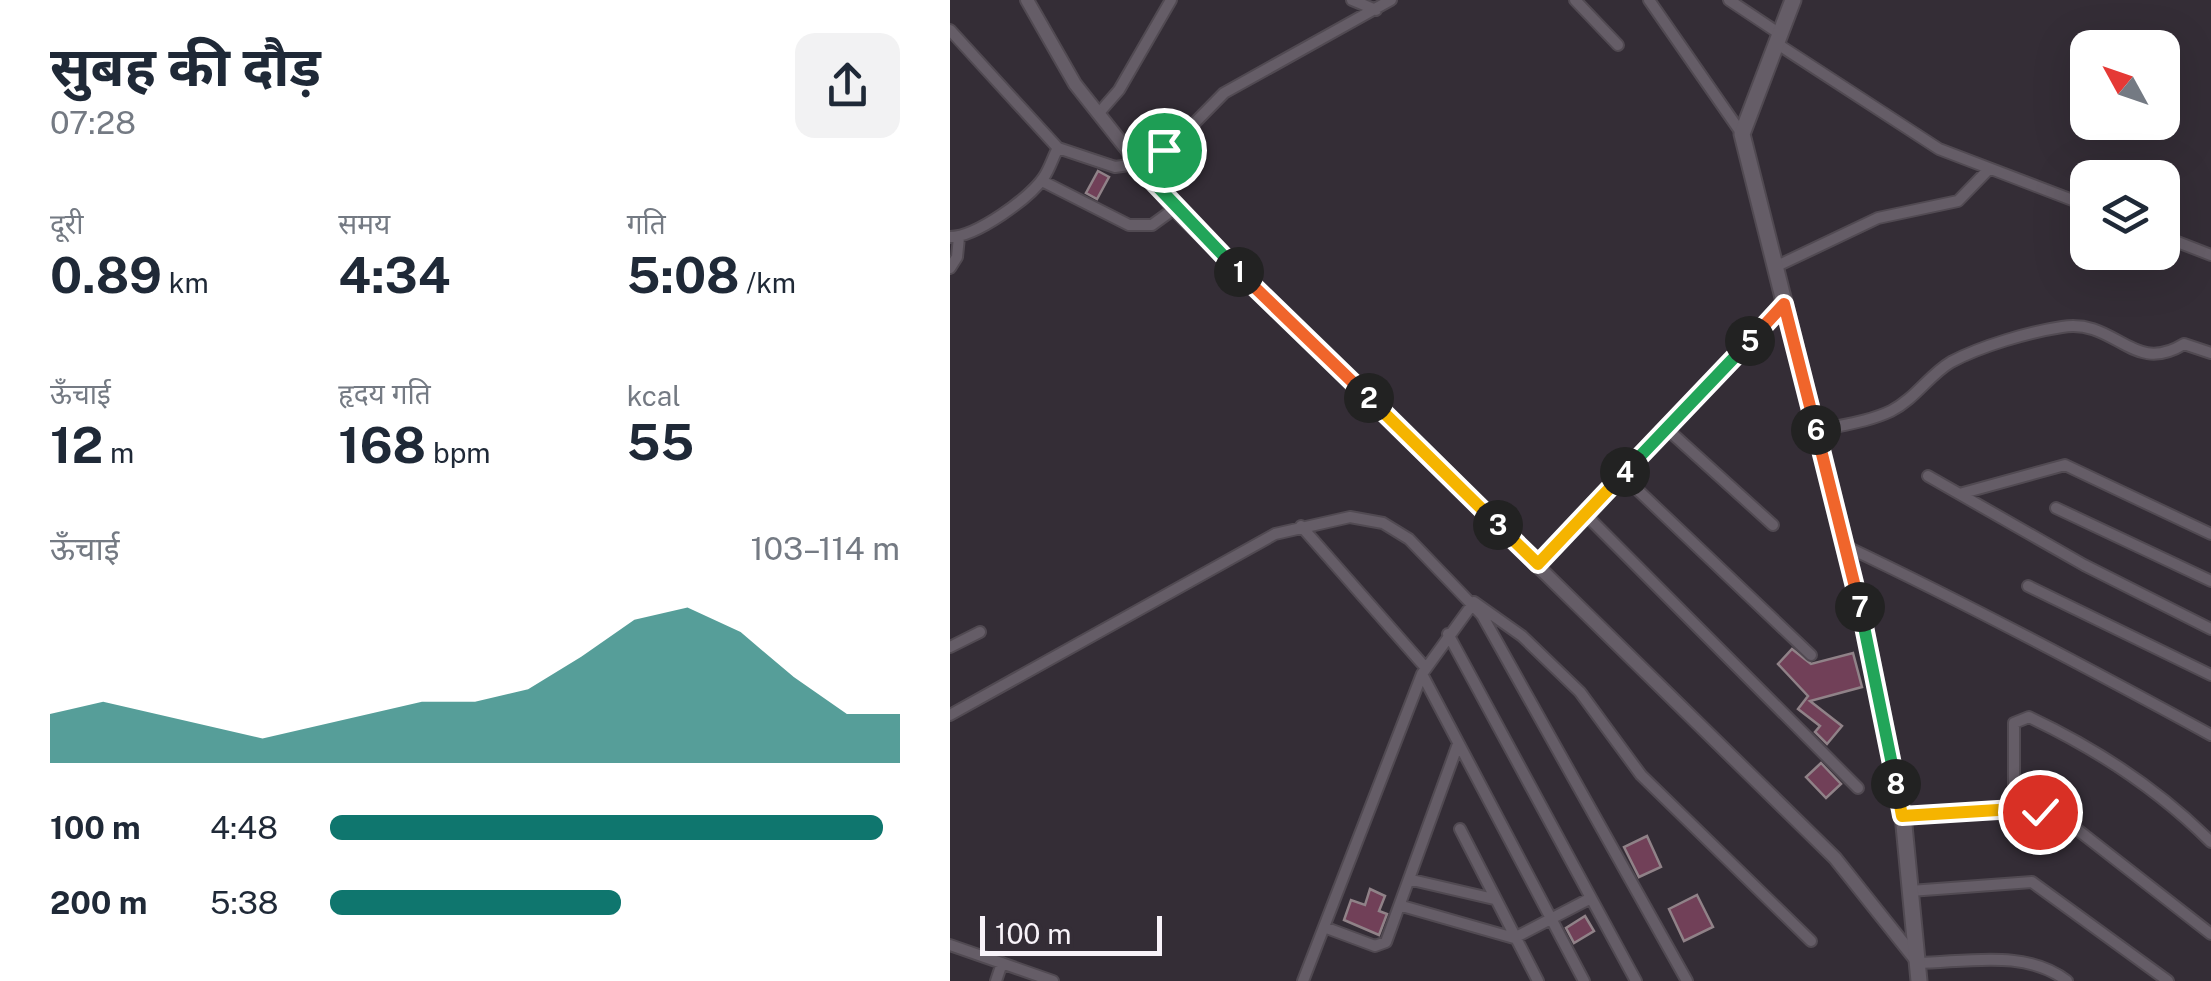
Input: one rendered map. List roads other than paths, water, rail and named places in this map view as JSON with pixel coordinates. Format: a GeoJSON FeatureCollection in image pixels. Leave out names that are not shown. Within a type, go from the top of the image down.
{"type":"FeatureCollection","features":[{"type":"Feature","properties":{"kind":"main road"},"geometry":{"type":"LineString","coordinates":[[1793,0],[1742,134],[1845,546],[1902,816],[1920,981]]}},
{"type":"Feature","properties":{"kind":"street"},"geometry":{"type":"LineString","coordinates":[[1027,0],[1098,114],[1174,208],[1835,858],[1918,962],[2026,960],[2045,966],[2067,981]]}},
{"type":"Feature","properties":{"kind":"street"},"geometry":{"type":"LineString","coordinates":[[1098,114],[1119,90],[1172,0]]}},
{"type":"Feature","properties":{"kind":"street"},"geometry":{"type":"LineString","coordinates":[[1352,0],[1376,10]]}},
{"type":"Feature","properties":{"kind":"street"},"geometry":{"type":"LineString","coordinates":[[950,30],[1058,148],[1116,168],[1136,164],[1172,146],[1224,93],[1391,0]]}},
{"type":"Feature","properties":{"kind":"street"},"geometry":{"type":"LineString","coordinates":[[1574,0],[1618,45]]}},
{"type":"Feature","properties":{"kind":"street"},"geometry":{"type":"LineString","coordinates":[[1649,0],[1742,134]]}},
{"type":"Feature","properties":{"kind":"street"},"geometry":{"type":"LineString","coordinates":[[1729,0],[1778,39],[1940,150],[2070,199]]}},
{"type":"Feature","properties":{"kind":"street"},"geometry":{"type":"LineString","coordinates":[[950,268],[957,257],[954,237],[1000,216],[1042,181],[1058,148]]}},
{"type":"Feature","properties":{"kind":"street"},"geometry":{"type":"LineString","coordinates":[[1775,267],[1878,218],[1958,201],[1989,169]]}},
{"type":"Feature","properties":{"kind":"street"},"geometry":{"type":"LineString","coordinates":[[1042,181],[1129,225],[1152,225],[1174,208]]}},
{"type":"Feature","properties":{"kind":"street"},"geometry":{"type":"LineString","coordinates":[[2180,243],[2211,255]]}},
{"type":"Feature","properties":{"kind":"street"},"geometry":{"type":"LineString","coordinates":[[1538,564],[1784,304]]}},
{"type":"Feature","properties":{"kind":"street"},"geometry":{"type":"LineString","coordinates":[[1816,431],[1890,412],[1952,362],[2056,328],[2096,330],[2154,357],[2168,355],[2184,344],[2211,353]]}},
{"type":"Feature","properties":{"kind":"street"},"geometry":{"type":"LineString","coordinates":[[1666,428],[1773,525]]}},
{"type":"Feature","properties":{"kind":"street"},"geometry":{"type":"LineString","coordinates":[[1963,492],[2065,465],[2211,534]]}},
{"type":"Feature","properties":{"kind":"street"},"geometry":{"type":"LineString","coordinates":[[1622,476],[1811,655]]}},
{"type":"Feature","properties":{"kind":"street"},"geometry":{"type":"LineString","coordinates":[[1928,476],[1963,492],[2084,565],[2211,630]]}},
{"type":"Feature","properties":{"kind":"street"},"geometry":{"type":"LineString","coordinates":[[2056,508],[2211,581]]}},
{"type":"Feature","properties":{"kind":"street"},"geometry":{"type":"LineString","coordinates":[[1585,514],[1858,788]]}},
{"type":"Feature","properties":{"kind":"street"},"geometry":{"type":"LineString","coordinates":[[950,716],[1259,542],[1301,526],[1350,517],[1384,523],[1409,538],[1474,602],[1522,636],[1580,692],[1641,775],[1812,941]]}},
{"type":"Feature","properties":{"kind":"street"},"geometry":{"type":"LineString","coordinates":[[1301,526],[1424,671],[1458,744],[1584,981]]}},
{"type":"Feature","properties":{"kind":"street"},"geometry":{"type":"LineString","coordinates":[[1845,546],[2004,622],[2211,735]]}},
{"type":"Feature","properties":{"kind":"street"},"geometry":{"type":"LineString","coordinates":[[2028,586],[2211,676]]}},
{"type":"Feature","properties":{"kind":"street"},"geometry":{"type":"LineString","coordinates":[[1303,981],[1424,671],[1474,602]]}},
{"type":"Feature","properties":{"kind":"street"},"geometry":{"type":"LineString","coordinates":[[1474,602],[1686,981]]}},
{"type":"Feature","properties":{"kind":"street"},"geometry":{"type":"LineString","coordinates":[[950,647],[980,632]]}},
{"type":"Feature","properties":{"kind":"street"},"geometry":{"type":"LineString","coordinates":[[1448,634],[1636,981]]}},
{"type":"Feature","properties":{"kind":"street"},"geometry":{"type":"LineString","coordinates":[[2014,809],[2014,724],[2030,717],[2090,746],[2151,789],[2211,842]]}},
{"type":"Feature","properties":{"kind":"street"},"geometry":{"type":"LineString","coordinates":[[1324,927],[1383,945],[1412,880],[1458,744]]}},
{"type":"Feature","properties":{"kind":"street"},"geometry":{"type":"LineString","coordinates":[[1902,816],[2014,809],[2065,820],[2211,934]]}},
{"type":"Feature","properties":{"kind":"street"},"geometry":{"type":"LineString","coordinates":[[1460,830],[1538,981]]}},
{"type":"Feature","properties":{"kind":"street"},"geometry":{"type":"LineString","coordinates":[[1412,880],[1494,898]]}},
{"type":"Feature","properties":{"kind":"street"},"geometry":{"type":"LineString","coordinates":[[1910,891],[2032,882],[2168,981]]}},
{"type":"Feature","properties":{"kind":"street"},"geometry":{"type":"LineString","coordinates":[[1402,906],[1514,938],[1591,898]]}},
{"type":"Feature","properties":{"kind":"street"},"geometry":{"type":"LineString","coordinates":[[950,946],[1054,981]]}},
{"type":"Feature","properties":{"kind":"street"},"geometry":{"type":"LineString","coordinates":[[996,981],[1002,963]]}}]}
